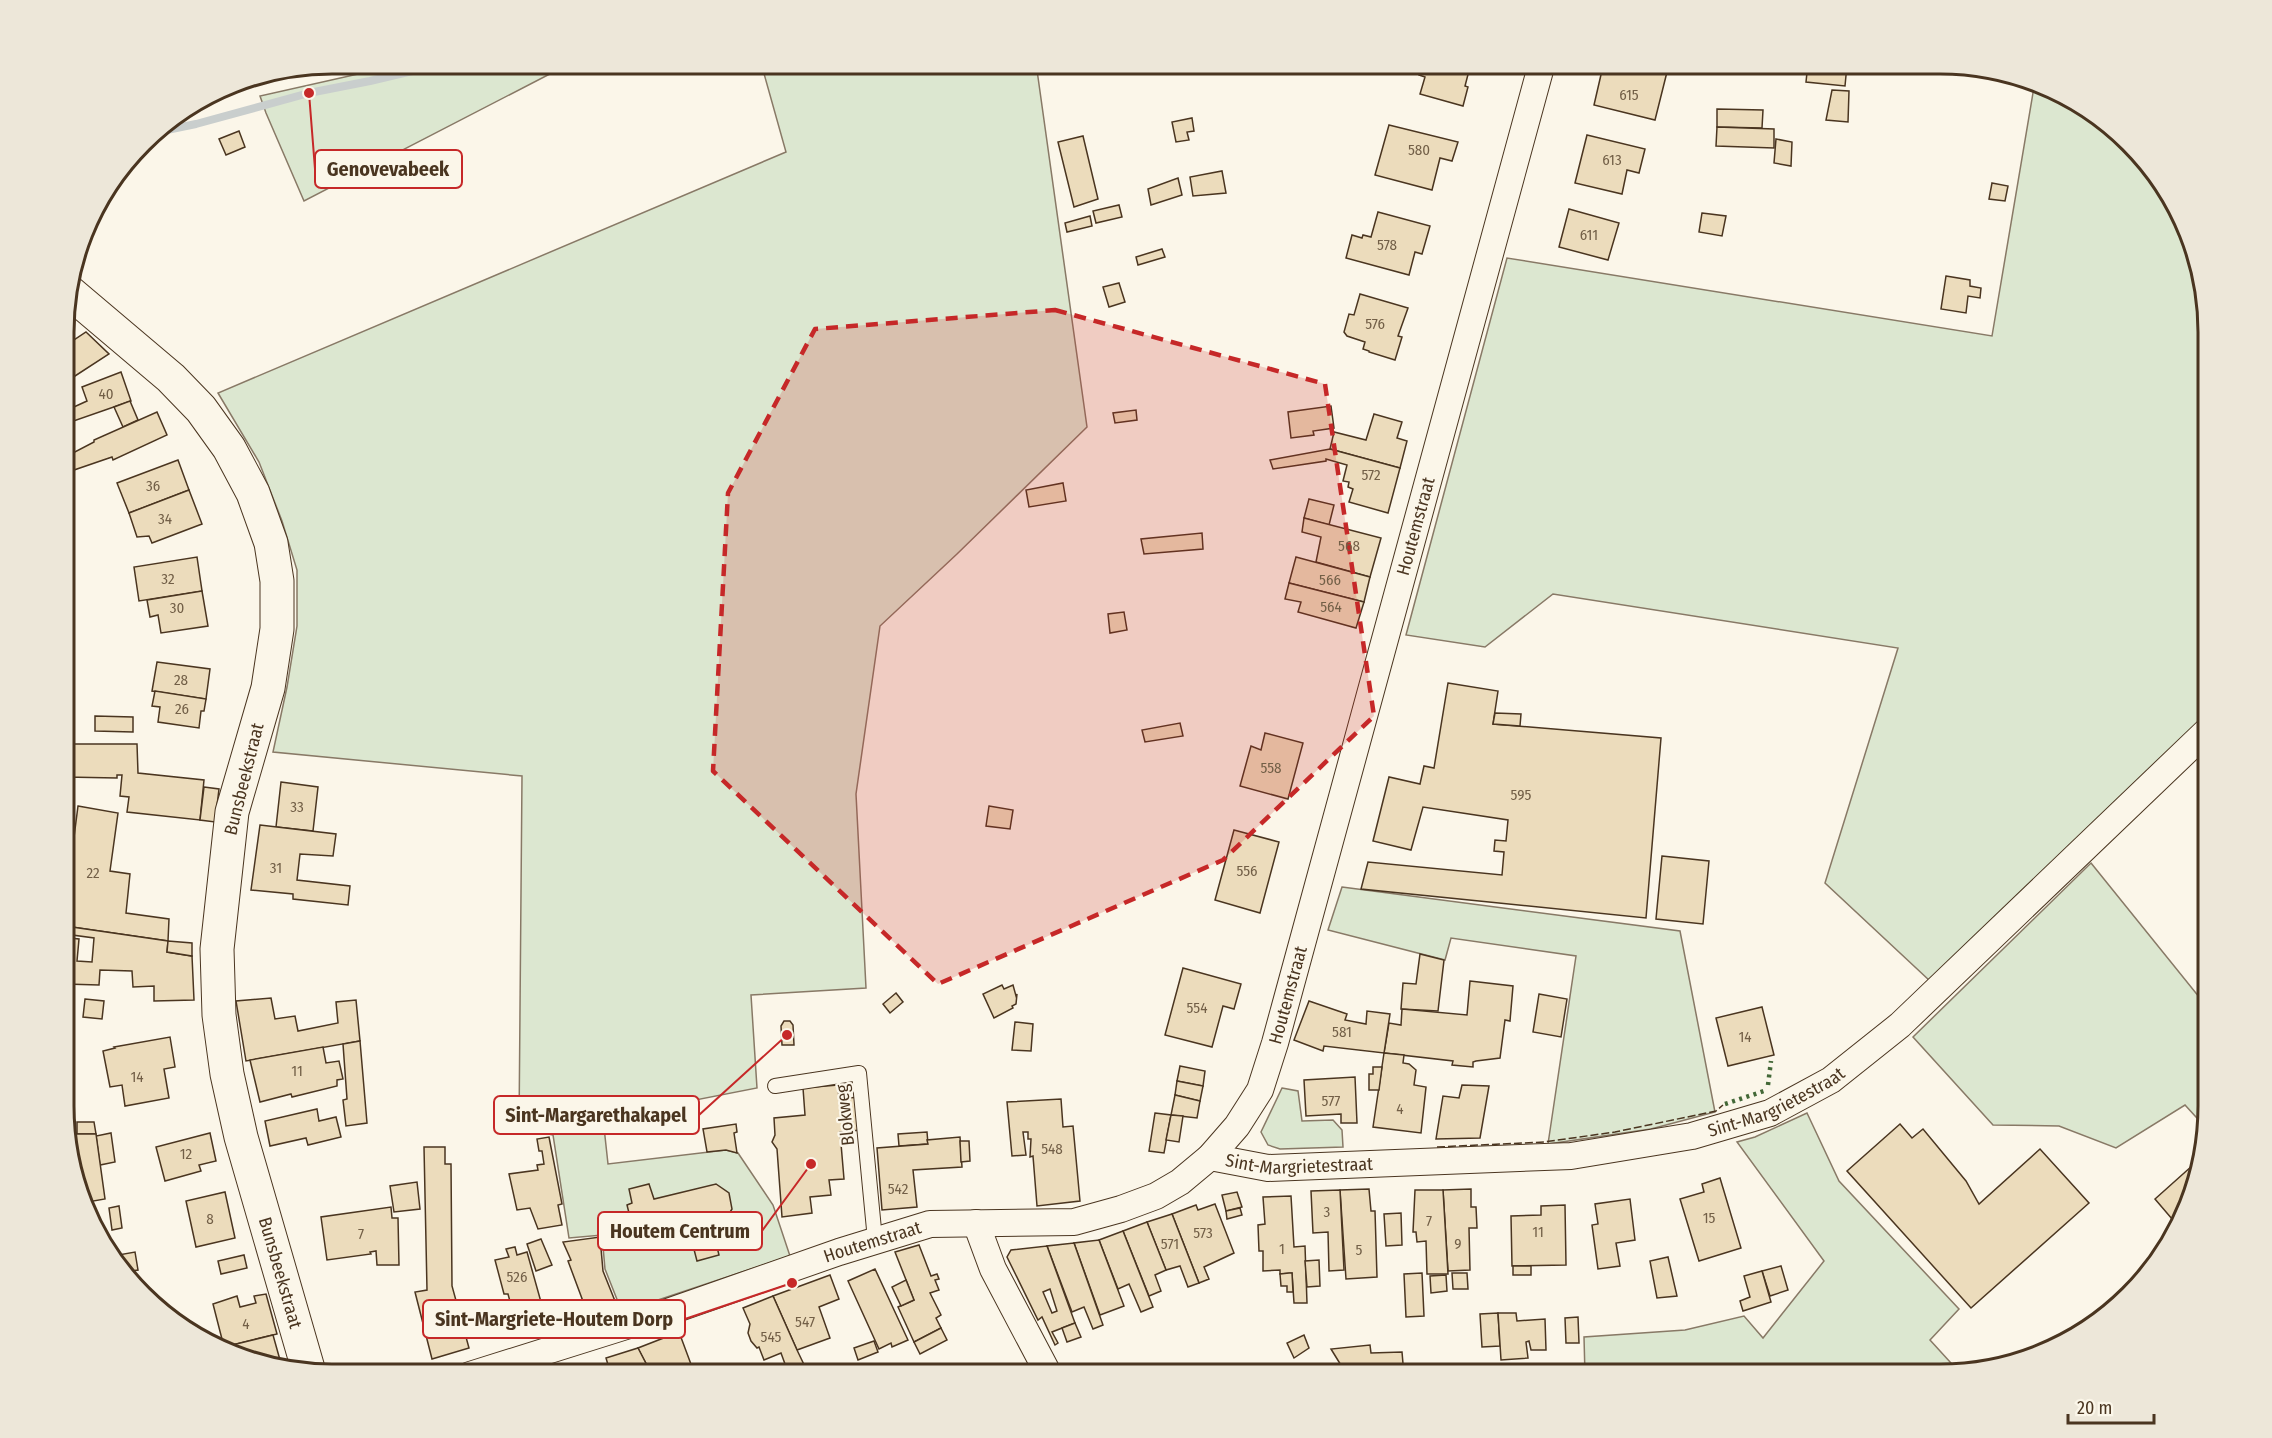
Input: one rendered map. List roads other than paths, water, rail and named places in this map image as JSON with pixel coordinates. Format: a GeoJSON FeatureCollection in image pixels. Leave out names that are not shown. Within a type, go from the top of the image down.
{"type":"FeatureCollection","features":[{"type":"Feature","properties":{"kind":"street","name":"Houtemstraat"},"geometry":{"type":"LineString","coordinates":[[505,1364],[642,1321],[875,1240],[930,1224],[1074,1222],[1122,1209],[1180,1182],[1210,1157],[1237,1126],[1260,1090],[1275,1043],[1539,74]]}},
{"type":"Feature","properties":{"kind":"street","name":"Bunsbeekstraat"},"geometry":{"type":"LineString","coordinates":[[76,298],[171,378],[201,410],[229,448],[253,493],[271,543],[277,581],[277,629],[268,688],[232,812],[217,949],[219,1015],[227,1074],[241,1137],[306,1363]]}},
{"type":"Feature","properties":{"kind":"street","name":"Sint-Margrietestraat"},"geometry":{"type":"LineString","coordinates":[[1210,1157],[1268,1168],[1571,1156],[1692,1136],[1770,1113],[1831,1080],[1900,1025],[2198,740]]}},
{"type":"Feature","properties":{"kind":"street"},"geometry":{"type":"LineString","coordinates":[[976,1223],[993,1269],[1043,1364]]}},
{"type":"Feature","properties":{"kind":"lane","name":"Blokweg"},"geometry":{"type":"LineString","coordinates":[[775,1086],[859,1073],[875,1240]]}},
{"type":"Feature","properties":{"kind":"waterway"},"geometry":{"type":"LineString","coordinates":[[173,129],[309,93],[400,74]]}},
{"type":"Feature","properties":{"kind":"place","name":"Genovevabeek"},"geometry":{"type":"Point","coordinates":[309,93]}},
{"type":"Feature","properties":{"kind":"place","name":"Sint-Margarethakapel"},"geometry":{"type":"Point","coordinates":[787,1035]}},
{"type":"Feature","properties":{"kind":"place","name":"Houtem Centrum"},"geometry":{"type":"Point","coordinates":[811,1164]}},
{"type":"Feature","properties":{"kind":"place","name":"Sint-Margriete-Houtem Dorp"},"geometry":{"type":"Point","coordinates":[792,1283]}}]}
